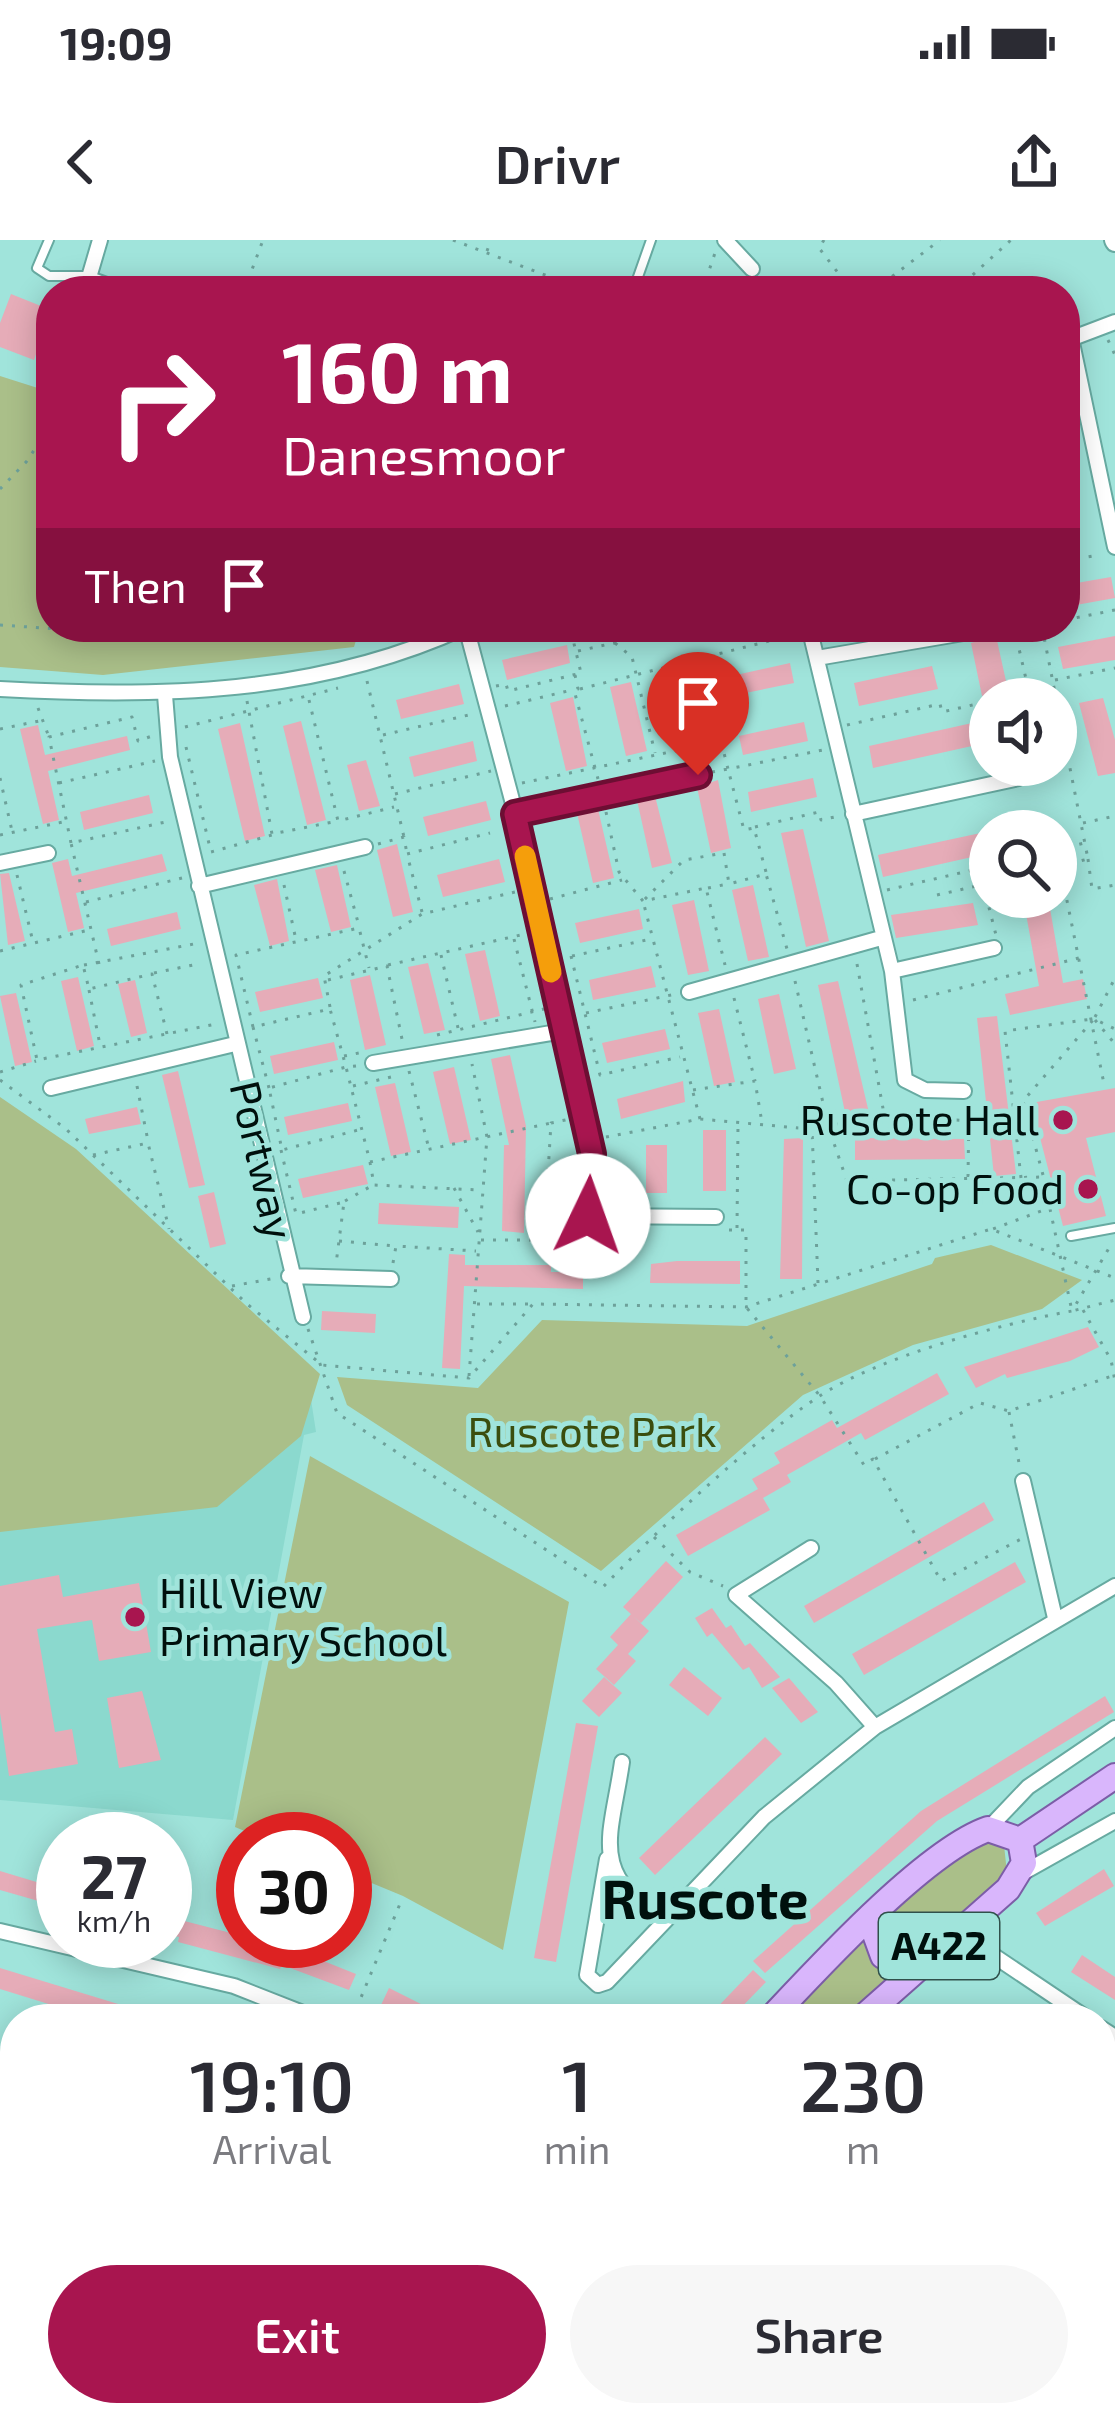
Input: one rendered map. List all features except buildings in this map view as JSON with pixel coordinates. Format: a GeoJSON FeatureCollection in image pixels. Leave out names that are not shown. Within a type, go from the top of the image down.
{"type":"FeatureCollection","features":[{"type":"Feature","properties":{"kind":"main road"},"geometry":{"type":"LineString","coordinates":[[988,1829],[1020,1840],[1115,1775]]}},
{"type":"Feature","properties":{"kind":"main road","name":"A422"},"geometry":{"type":"LineString","coordinates":[[785,2004],[881,1908],[959,1845],[988,1829]]}},
{"type":"Feature","properties":{"kind":"main road","name":"A422"},"geometry":{"type":"LineString","coordinates":[[876,2004],[1019,1875],[1024,1863],[1020,1840]]}},
{"type":"Feature","properties":{"kind":"main road","name":"A422"},"geometry":{"type":"LineString","coordinates":[[881,1908],[875,1934],[884,1956],[909,1963],[925,1957]]}},
{"type":"Feature","properties":{"kind":"street"},"geometry":{"type":"LineString","coordinates":[[89,276],[98,240]]}},
{"type":"Feature","properties":{"kind":"street"},"geometry":{"type":"LineString","coordinates":[[722,240],[752,269]]}},
{"type":"Feature","properties":{"kind":"street"},"geometry":{"type":"LineString","coordinates":[[1080,335],[1115,322]]}},
{"type":"Feature","properties":{"kind":"street"},"geometry":{"type":"LineString","coordinates":[[1080,391],[1115,549]]}},
{"type":"Feature","properties":{"kind":"street"},"geometry":{"type":"LineString","coordinates":[[421,642],[422,646]]}},
{"type":"Feature","properties":{"kind":"street"},"geometry":{"type":"LineString","coordinates":[[0,688],[165,695],[316,676],[431,642]]}},
{"type":"Feature","properties":{"kind":"street"},"geometry":{"type":"LineString","coordinates":[[470,642],[515,814],[589,1141],[588,1216],[713,1217]]}},
{"type":"Feature","properties":{"kind":"street"},"geometry":{"type":"LineString","coordinates":[[812,642],[892,971],[905,1080],[925,1090],[964,1091]]}},
{"type":"Feature","properties":{"kind":"street"},"geometry":{"type":"LineString","coordinates":[[817,658],[908,642]]}},
{"type":"Feature","properties":{"kind":"street","name":"Portway"},"geometry":{"type":"LineString","coordinates":[[165,695],[175,729],[170,758],[303,1317]]}},
{"type":"Feature","properties":{"kind":"street"},"geometry":{"type":"LineString","coordinates":[[515,814],[698,775]]}},
{"type":"Feature","properties":{"kind":"street"},"geometry":{"type":"LineString","coordinates":[[853,814],[982,786]]}},
{"type":"Feature","properties":{"kind":"street"},"geometry":{"type":"LineString","coordinates":[[198,880],[364,847]]}},
{"type":"Feature","properties":{"kind":"street"},"geometry":{"type":"LineString","coordinates":[[6,862],[48,853]]}},
{"type":"Feature","properties":{"kind":"street"},"geometry":{"type":"LineString","coordinates":[[688,992],[881,938]]}},
{"type":"Feature","properties":{"kind":"street"},"geometry":{"type":"LineString","coordinates":[[892,971],[994,948]]}},
{"type":"Feature","properties":{"kind":"street"},"geometry":{"type":"LineString","coordinates":[[373,1063],[563,1031]]}},
{"type":"Feature","properties":{"kind":"street","name":"Portway"},"geometry":{"type":"LineString","coordinates":[[52,1088],[235,1044]]}},
{"type":"Feature","properties":{"kind":"street","name":"Portway"},"geometry":{"type":"LineString","coordinates":[[290,1276],[391,1279]]}},
{"type":"Feature","properties":{"kind":"street"},"geometry":{"type":"LineString","coordinates":[[1023,1481],[1055,1618]]}},
{"type":"Feature","properties":{"kind":"street"},"geometry":{"type":"LineString","coordinates":[[811,1548],[736,1594],[836,1683],[875,1727]]}},
{"type":"Feature","properties":{"kind":"street"},"geometry":{"type":"LineString","coordinates":[[622,1762],[590,1983],[607,1982],[764,1817],[875,1727],[1115,1586]]}},
{"type":"Feature","properties":{"kind":"street"},"geometry":{"type":"LineString","coordinates":[[988,1829],[1028,1786],[1115,1728]]}},
{"type":"Feature","properties":{"kind":"street"},"geometry":{"type":"LineString","coordinates":[[1019,1875],[1115,1821]]}},
{"type":"Feature","properties":{"kind":"street"},"geometry":{"type":"LineString","coordinates":[[608,1859],[622,1887],[663,1920]]}},
{"type":"Feature","properties":{"kind":"street"},"geometry":{"type":"LineString","coordinates":[[0,1931],[234,1986],[280,2004]]}},
{"type":"Feature","properties":{"kind":"street"},"geometry":{"type":"LineString","coordinates":[[957,1931],[1066,2004]]}},
{"type":"Feature","properties":{"kind":"lane"},"geometry":{"type":"LineString","coordinates":[[49,240],[37,268],[49,276]]}},
{"type":"Feature","properties":{"kind":"lane"},"geometry":{"type":"LineString","coordinates":[[639,276],[651,240]]}},
{"type":"Feature","properties":{"kind":"lane"},"geometry":{"type":"LineString","coordinates":[[1071,1236],[1115,1228]]}},
{"type":"Feature","properties":{"kind":"path"},"geometry":{"type":"LineString","coordinates":[[250,276],[263,240]]}},
{"type":"Feature","properties":{"kind":"path"},"geometry":{"type":"LineString","coordinates":[[452,240],[548,276]]}},
{"type":"Feature","properties":{"kind":"path"},"geometry":{"type":"LineString","coordinates":[[486,253],[491,240]]}},
{"type":"Feature","properties":{"kind":"path"},"geometry":{"type":"LineString","coordinates":[[708,276],[722,240]]}},
{"type":"Feature","properties":{"kind":"path"},"geometry":{"type":"LineString","coordinates":[[826,240],[819,248],[840,276]]}},
{"type":"Feature","properties":{"kind":"path"},"geometry":{"type":"LineString","coordinates":[[893,276],[940,240]]}},
{"type":"Feature","properties":{"kind":"path"},"geometry":{"type":"LineString","coordinates":[[972,276],[1012,240]]}},
{"type":"Feature","properties":{"kind":"path"},"geometry":{"type":"LineString","coordinates":[[537,276],[538,272]]}},
{"type":"Feature","properties":{"kind":"path"},"geometry":{"type":"LineString","coordinates":[[0,489],[36,448]]}},
{"type":"Feature","properties":{"kind":"path"},"geometry":{"type":"LineString","coordinates":[[1080,490],[1102,485]]}},
{"type":"Feature","properties":{"kind":"path"},"geometry":{"type":"LineString","coordinates":[[1080,557],[1115,549]]}},
{"type":"Feature","properties":{"kind":"path"},"geometry":{"type":"LineString","coordinates":[[1080,617],[1115,610]]}},
{"type":"Feature","properties":{"kind":"path"},"geometry":{"type":"LineString","coordinates":[[0,625],[36,627]]}},
{"type":"Feature","properties":{"kind":"path"},"geometry":{"type":"LineString","coordinates":[[482,688],[506,684],[508,691],[581,673],[574,642]]}},
{"type":"Feature","properties":{"kind":"path"},"geometry":{"type":"LineString","coordinates":[[576,651],[619,642]]}},
{"type":"Feature","properties":{"kind":"path"},"geometry":{"type":"LineString","coordinates":[[380,735],[767,642]]}},
{"type":"Feature","properties":{"kind":"path"},"geometry":{"type":"LineString","coordinates":[[1017,642],[1026,678]]}},
{"type":"Feature","properties":{"kind":"path"},"geometry":{"type":"LineString","coordinates":[[1045,642],[1053,678]]}},
{"type":"Feature","properties":{"kind":"path"},"geometry":{"type":"LineString","coordinates":[[615,643],[632,657],[655,754]]}},
{"type":"Feature","properties":{"kind":"path"},"geometry":{"type":"LineString","coordinates":[[701,661],[744,830],[819,812],[821,820],[853,814]]}},
{"type":"Feature","properties":{"kind":"path"},"geometry":{"type":"LineString","coordinates":[[1074,678],[1115,668]]}},
{"type":"Feature","properties":{"kind":"path"},"geometry":{"type":"LineString","coordinates":[[575,675],[623,879],[643,901],[700,1119]]}},
{"type":"Feature","properties":{"kind":"path"},"geometry":{"type":"LineString","coordinates":[[366,677],[422,914]]}},
{"type":"Feature","properties":{"kind":"path"},"geometry":{"type":"LineString","coordinates":[[49,737],[132,717],[138,740],[309,698],[347,684]]}},
{"type":"Feature","properties":{"kind":"path"},"geometry":{"type":"LineString","coordinates":[[309,698],[338,820]]}},
{"type":"Feature","properties":{"kind":"path"},"geometry":{"type":"LineString","coordinates":[[833,728],[940,704],[942,712],[969,706]]}},
{"type":"Feature","properties":{"kind":"path"},"geometry":{"type":"LineString","coordinates":[[20,706],[40,708],[44,719],[98,964]]}},
{"type":"Feature","properties":{"kind":"path"},"geometry":{"type":"LineString","coordinates":[[249,714],[272,834],[284,832]]}},
{"type":"Feature","properties":{"kind":"path"},"geometry":{"type":"LineString","coordinates":[[0,729],[44,719]]}},
{"type":"Feature","properties":{"kind":"path"},"geometry":{"type":"LineString","coordinates":[[175,729],[211,852],[396,807]]}},
{"type":"Feature","properties":{"kind":"path"},"geometry":{"type":"LineString","coordinates":[[508,786],[720,741]]}},
{"type":"Feature","properties":{"kind":"path"},"geometry":{"type":"LineString","coordinates":[[698,775],[838,746]]}},
{"type":"Feature","properties":{"kind":"path"},"geometry":{"type":"LineString","coordinates":[[58,783],[170,758]]}},
{"type":"Feature","properties":{"kind":"path"},"geometry":{"type":"LineString","coordinates":[[393,794],[503,767]]}},
{"type":"Feature","properties":{"kind":"path"},"geometry":{"type":"LineString","coordinates":[[0,778],[12,832]]}},
{"type":"Feature","properties":{"kind":"path"},"geometry":{"type":"LineString","coordinates":[[1074,786],[1092,889],[1115,885]]}},
{"type":"Feature","properties":{"kind":"path"},"geometry":{"type":"LineString","coordinates":[[1082,824],[1115,816]]}},
{"type":"Feature","properties":{"kind":"path"},"geometry":{"type":"LineString","coordinates":[[71,843],[184,818]]}},
{"type":"Feature","properties":{"kind":"path"},"geometry":{"type":"LineString","coordinates":[[0,835],[66,821]]}},
{"type":"Feature","properties":{"kind":"path"},"geometry":{"type":"LineString","coordinates":[[754,828],[791,960],[829,1129],[847,1180],[1044,1177]]}},
{"type":"Feature","properties":{"kind":"path"},"geometry":{"type":"LineString","coordinates":[[407,854],[490,833]]}},
{"type":"Feature","properties":{"kind":"path"},"geometry":{"type":"LineString","coordinates":[[364,847],[404,837]]}},
{"type":"Feature","properties":{"kind":"path"},"geometry":{"type":"LineString","coordinates":[[1077,845],[1086,843]]}},
{"type":"Feature","properties":{"kind":"path"},"geometry":{"type":"LineString","coordinates":[[339,853],[369,970]]}},
{"type":"Feature","properties":{"kind":"path"},"geometry":{"type":"LineString","coordinates":[[643,901],[684,860],[724,853],[729,884]]}},
{"type":"Feature","properties":{"kind":"path"},"geometry":{"type":"LineString","coordinates":[[1077,862],[1088,859]]}},
{"type":"Feature","properties":{"kind":"path"},"geometry":{"type":"LineString","coordinates":[[6,862],[33,944]]}},
{"type":"Feature","properties":{"kind":"path"},"geometry":{"type":"LineString","coordinates":[[280,867],[296,942]]}},
{"type":"Feature","properties":{"kind":"path"},"geometry":{"type":"LineString","coordinates":[[872,893],[969,871]]}},
{"type":"Feature","properties":{"kind":"path"},"geometry":{"type":"LineString","coordinates":[[643,901],[766,874]]}},
{"type":"Feature","properties":{"kind":"path"},"geometry":{"type":"LineString","coordinates":[[325,980],[422,914],[623,879]]}},
{"type":"Feature","properties":{"kind":"path"},"geometry":{"type":"LineString","coordinates":[[85,903],[198,880]]}},
{"type":"Feature","properties":{"kind":"path"},"geometry":{"type":"LineString","coordinates":[[937,895],[969,887]]}},
{"type":"Feature","properties":{"kind":"path"},"geometry":{"type":"LineString","coordinates":[[706,888],[762,1125]]}},
{"type":"Feature","properties":{"kind":"path"},"geometry":{"type":"LineString","coordinates":[[991,918],[998,946],[994,948]]}},
{"type":"Feature","properties":{"kind":"path"},"geometry":{"type":"LineString","coordinates":[[1070,918],[1104,1084]]}},
{"type":"Feature","properties":{"kind":"path","name":"Portway"},"geometry":{"type":"LineString","coordinates":[[359,928],[236,955],[282,1150],[362,1129]]}},
{"type":"Feature","properties":{"kind":"path"},"geometry":{"type":"LineString","coordinates":[[0,952],[91,930]]}},
{"type":"Feature","properties":{"kind":"path"},"geometry":{"type":"LineString","coordinates":[[325,980],[542,930]]}},
{"type":"Feature","properties":{"kind":"path"},"geometry":{"type":"LineString","coordinates":[[513,937],[539,1036]]}},
{"type":"Feature","properties":{"kind":"path"},"geometry":{"type":"LineString","coordinates":[[652,939],[571,956],[584,1014],[600,1075],[682,1057]]}},
{"type":"Feature","properties":{"kind":"path"},"geometry":{"type":"LineString","coordinates":[[37,1060],[21,985],[83,965],[212,940]]}},
{"type":"Feature","properties":{"kind":"path"},"geometry":{"type":"LineString","coordinates":[[856,944],[885,1115]]}},
{"type":"Feature","properties":{"kind":"path"},"geometry":{"type":"LineString","coordinates":[[440,953],[487,1137],[469,1378]]}},
{"type":"Feature","properties":{"kind":"path"},"geometry":{"type":"LineString","coordinates":[[898,1004],[1080,957]]}},
{"type":"Feature","properties":{"kind":"path"},"geometry":{"type":"LineString","coordinates":[[83,965],[101,1047]]}},
{"type":"Feature","properties":{"kind":"path"},"geometry":{"type":"LineString","coordinates":[[89,989],[193,965]]}},
{"type":"Feature","properties":{"kind":"path"},"geometry":{"type":"LineString","coordinates":[[387,966],[430,1150]]}},
{"type":"Feature","properties":{"kind":"path"},"geometry":{"type":"LineString","coordinates":[[152,974],[167,1034]]}},
{"type":"Feature","properties":{"kind":"path"},"geometry":{"type":"LineString","coordinates":[[1072,1311],[1023,1101],[1094,1019],[1115,978]]}},
{"type":"Feature","properties":{"kind":"path"},"geometry":{"type":"LineString","coordinates":[[325,980],[374,1185]]}},
{"type":"Feature","properties":{"kind":"path"},"geometry":{"type":"LineString","coordinates":[[584,1014],[668,996]]}},
{"type":"Feature","properties":{"kind":"path"},"geometry":{"type":"LineString","coordinates":[[351,1086],[458,1030],[558,1005]]}},
{"type":"Feature","properties":{"kind":"path","name":"Portway"},"geometry":{"type":"LineString","coordinates":[[253,1027],[330,1009]]}},
{"type":"Feature","properties":{"kind":"path"},"geometry":{"type":"LineString","coordinates":[[1094,1019],[1115,1044]]}},
{"type":"Feature","properties":{"kind":"path"},"geometry":{"type":"LineString","coordinates":[[1021,1180],[1005,1030],[1094,1019],[1115,1029]]}},
{"type":"Feature","properties":{"kind":"path","name":"Portway"},"geometry":{"type":"LineString","coordinates":[[0,1072],[37,1060],[230,1021]]}},
{"type":"Feature","properties":{"kind":"path"},"geometry":{"type":"LineString","coordinates":[[344,1056],[383,1047]]}},
{"type":"Feature","properties":{"kind":"path","name":"Portway"},"geometry":{"type":"LineString","coordinates":[[269,1088],[373,1063]]}},
{"type":"Feature","properties":{"kind":"path"},"geometry":{"type":"LineString","coordinates":[[133,1068],[170,1231]]}},
{"type":"Feature","properties":{"kind":"path"},"geometry":{"type":"LineString","coordinates":[[0,1080],[93,1155],[229,1287],[322,1365],[469,1378]]}},
{"type":"Feature","properties":{"kind":"path"},"geometry":{"type":"LineString","coordinates":[[691,1090],[755,1081]]}},
{"type":"Feature","properties":{"kind":"path"},"geometry":{"type":"LineString","coordinates":[[964,1091],[969,1091],[968,1179]]}},
{"type":"Feature","properties":{"kind":"path"},"geometry":{"type":"LineString","coordinates":[[589,1141],[700,1119],[812,1129],[885,1115],[969,1121]]}},
{"type":"Feature","properties":{"kind":"path"},"geometry":{"type":"LineString","coordinates":[[370,1162],[583,1116]]}},
{"type":"Feature","properties":{"kind":"path"},"geometry":{"type":"LineString","coordinates":[[479,1237],[544,1240],[550,1123]]}},
{"type":"Feature","properties":{"kind":"path"},"geometry":{"type":"LineString","coordinates":[[737,1230],[738,1123]]}},
{"type":"Feature","properties":{"kind":"path"},"geometry":{"type":"LineString","coordinates":[[812,1129],[818,1285]]}},
{"type":"Feature","properties":{"kind":"path"},"geometry":{"type":"LineString","coordinates":[[93,1155],[148,1143]]}},
{"type":"Feature","properties":{"kind":"path"},"geometry":{"type":"LineString","coordinates":[[282,1150],[296,1214],[344,1202],[374,1185],[480,1190]]}},
{"type":"Feature","properties":{"kind":"path"},"geometry":{"type":"LineString","coordinates":[[548,1174],[590,1176]]}},
{"type":"Feature","properties":{"kind":"path"},"geometry":{"type":"LineString","coordinates":[[454,1189],[479,1237]]}},
{"type":"Feature","properties":{"kind":"path"},"geometry":{"type":"LineString","coordinates":[[334,1277],[344,1202]]}},
{"type":"Feature","properties":{"kind":"path"},"geometry":{"type":"LineString","coordinates":[[477,1304],[746,1307],[1049,1208]]}},
{"type":"Feature","properties":{"kind":"path"},"geometry":{"type":"LineString","coordinates":[[713,1217],[725,1230],[746,1230],[746,1307],[820,1396],[864,1465],[980,1403],[1009,1411],[1114,1378],[1111,1360],[1082,1308]]}},
{"type":"Feature","properties":{"kind":"path"},"geometry":{"type":"LineString","coordinates":[[992,1229],[1115,1278]]}},
{"type":"Feature","properties":{"kind":"path"},"geometry":{"type":"LineString","coordinates":[[339,1240],[478,1251]]}},
{"type":"Feature","properties":{"kind":"path"},"geometry":{"type":"LineString","coordinates":[[1072,1311],[1113,1241]]}},
{"type":"Feature","properties":{"kind":"path"},"geometry":{"type":"LineString","coordinates":[[391,1279],[396,1246]]}},
{"type":"Feature","properties":{"kind":"path"},"geometry":{"type":"LineString","coordinates":[[229,1287],[290,1276]]}},
{"type":"Feature","properties":{"kind":"path"},"geometry":{"type":"LineString","coordinates":[[303,1317],[337,1413],[603,1586],[652,1535],[820,1396],[918,1352],[1115,1300]]}},
{"type":"Feature","properties":{"kind":"path"},"geometry":{"type":"LineString","coordinates":[[469,1378],[533,1304]]}},
{"type":"Feature","properties":{"kind":"path"},"geometry":{"type":"LineString","coordinates":[[1009,1411],[1023,1481]]}},
{"type":"Feature","properties":{"kind":"path"},"geometry":{"type":"LineString","coordinates":[[873,1459],[941,1580],[1033,1533]]}},
{"type":"Feature","properties":{"kind":"path"},"geometry":{"type":"LineString","coordinates":[[652,1535],[690,1573],[736,1594]]}},
{"type":"Feature","properties":{"kind":"path"},"geometry":{"type":"LineString","coordinates":[[358,2004],[402,1899]]}},
{"type":"Feature","properties":{"kind":"shaded area","name":"Hill View Primary School"},"geometry":{"type":"Polygon","coordinates":[[[0,1108],[310,1393],[316,1432],[304,1435],[234,1812],[216,1812],[216,1819],[192,1816],[192,1812],[0,1800],[0,1108]]]}},
{"type":"Feature","properties":{"kind":"green space"},"geometry":{"type":"Polygon","coordinates":[[[0,376],[36,387],[36,642],[356,642],[354,647],[103,675],[0,667],[0,376]]]}},
{"type":"Feature","properties":{"kind":"green space"},"geometry":{"type":"Polygon","coordinates":[[[0,1097],[76,1149],[320,1374],[301,1436],[217,1507],[0,1532],[0,1097]]]}},
{"type":"Feature","properties":{"kind":"green space","name":"Ruscote Park"},"geometry":{"type":"Polygon","coordinates":[[[991,1245],[1082,1280],[1042,1309],[913,1345],[803,1395],[601,1571],[347,1405],[337,1377],[478,1388],[542,1320],[747,1326],[932,1264],[935,1258],[991,1245]]]}},
{"type":"Feature","properties":{"kind":"green space"},"geometry":{"type":"Polygon","coordinates":[[[310,1456],[569,1602],[503,1950],[372,1883],[372,1812],[238,1812],[310,1456]]]}},
{"type":"Feature","properties":{"kind":"green space"},"geometry":{"type":"Polygon","coordinates":[[[987,1840],[1004,1845],[1007,1873],[918,1951],[893,1951],[883,1926],[886,1916],[962,1853],[987,1840]]]}},
{"type":"Feature","properties":{"kind":"green space"},"geometry":{"type":"Polygon","coordinates":[[[863,1933],[873,1957],[896,1970],[862,2004],[791,2004],[863,1933]]]}},
{"type":"Feature","properties":{"kind":"slow traffic"},"geometry":{"type":"LineString","coordinates":[[525,856],[551,972]]}},
{"type":"Feature","properties":{"kind":"place","name":"Ruscote Hall"},"geometry":{"type":"Point","coordinates":[1063,1120]}},
{"type":"Feature","properties":{"kind":"place","name":"Co-op Food"},"geometry":{"type":"Point","coordinates":[1088,1189]}},
{"type":"Feature","properties":{"kind":"place","name":"Hill View Primary School"},"geometry":{"type":"Point","coordinates":[135,1617]}},
{"type":"Feature","properties":{"kind":"district","name":"Ruscote"},"geometry":{"type":"Point","coordinates":[705,1900]}},
{"type":"Feature","properties":{"kind":"route"},"geometry":{"type":"LineString","coordinates":[[588,1216],[592,1154],[515,814],[698,775]]}}]}
